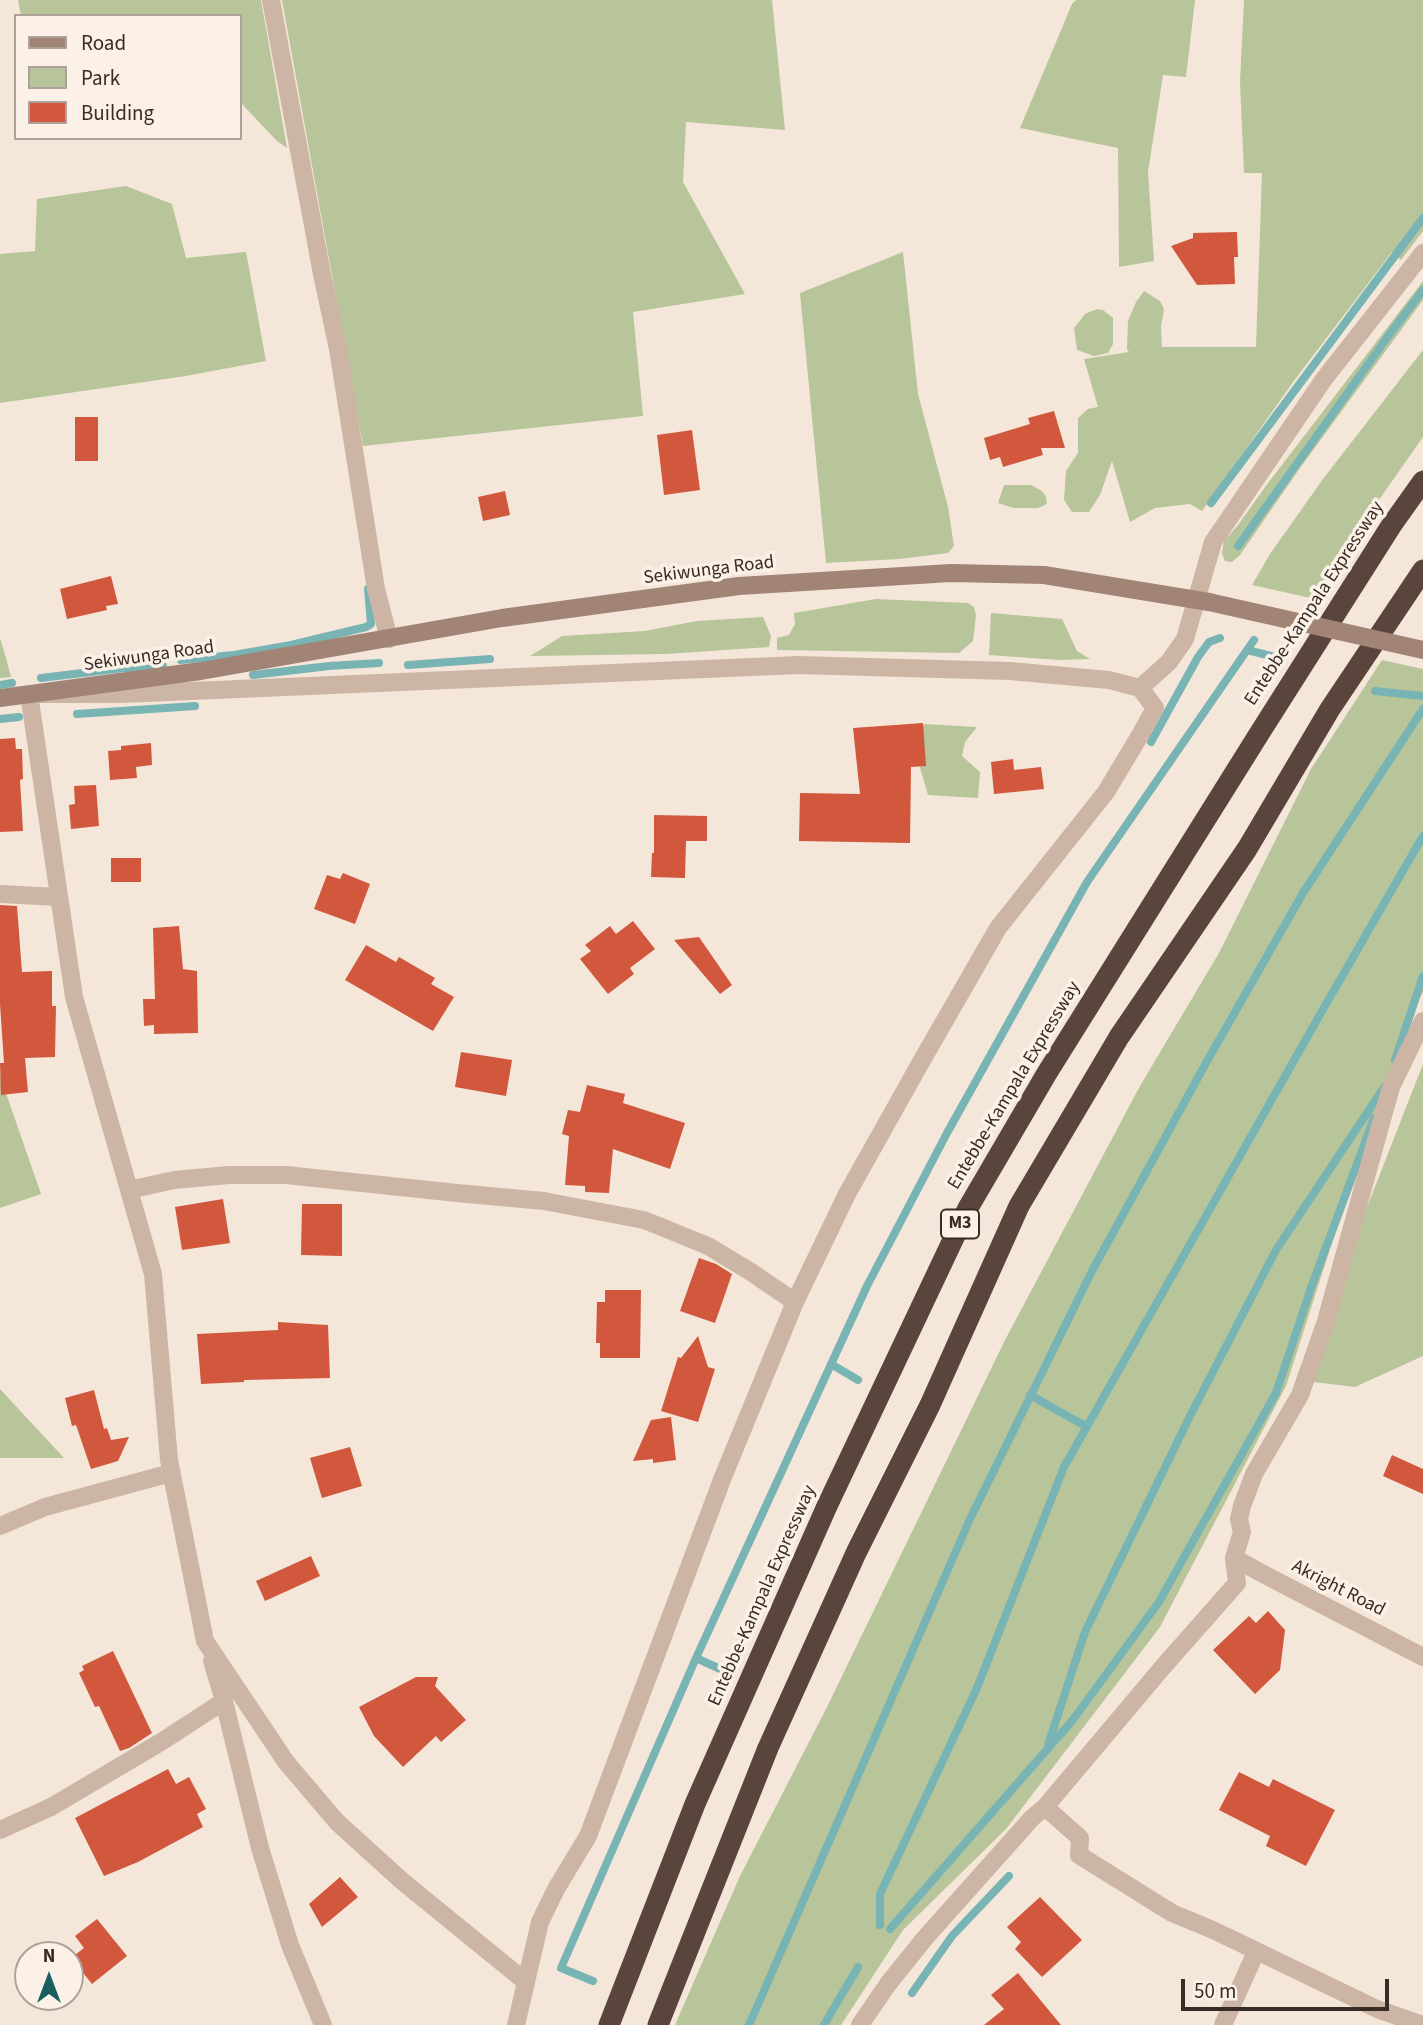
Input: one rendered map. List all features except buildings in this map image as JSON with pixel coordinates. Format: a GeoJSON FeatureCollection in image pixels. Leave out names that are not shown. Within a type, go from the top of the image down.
{"type":"FeatureCollection","features":[{"type":"Feature","properties":{"kind":"highway","name":"Entebbe-Kampala Expressway"},"geometry":{"type":"LineString","coordinates":[[609,2025],[695,1804],[827,1506],[968,1208],[1047,1073],[1251,746],[1391,526],[1423,481]]}},
{"type":"Feature","properties":{"kind":"highway","name":"M3"},"geometry":{"type":"LineString","coordinates":[[658,2025],[768,1748],[856,1553],[930,1405],[1019,1206],[1119,1037],[1247,849],[1329,709],[1423,570]]}},
{"type":"Feature","properties":{"kind":"main road","name":"Sekiwunga Road"},"geometry":{"type":"LineString","coordinates":[[0,698],[201,671],[502,618],[739,586],[951,573],[1044,575],[1203,600],[1423,650]]}},
{"type":"Feature","properties":{"kind":"street"},"geometry":{"type":"LineString","coordinates":[[271,0],[338,349],[376,589],[389,639]]}},
{"type":"Feature","properties":{"kind":"street"},"geometry":{"type":"LineString","coordinates":[[1140,688],[1169,662],[1185,639],[1203,600],[1213,542],[1324,379],[1423,253]]}},
{"type":"Feature","properties":{"kind":"street"},"geometry":{"type":"LineString","coordinates":[[323,2025],[290,1945],[260,1848],[224,1701],[205,1641],[171,1473],[153,1274],[74,997],[29,694],[122,694],[798,665],[1010,671],[1109,680],[1140,688],[1155,708],[1139,737],[1106,792],[998,928],[847,1194],[795,1302],[723,1477],[588,1836],[556,1889],[540,1922],[516,2025]]}},
{"type":"Feature","properties":{"kind":"street"},"geometry":{"type":"LineString","coordinates":[[0,894],[59,897]]}},
{"type":"Feature","properties":{"kind":"street"},"geometry":{"type":"LineString","coordinates":[[860,2025],[888,1984],[925,1938],[1032,1818],[1045,1807],[1237,1583],[1234,1558],[1242,1532],[1239,1520],[1242,1506],[1254,1475],[1300,1395],[1326,1321],[1391,1087],[1423,1021]]}},
{"type":"Feature","properties":{"kind":"street"},"geometry":{"type":"LineString","coordinates":[[129,1190],[174,1180],[286,1174],[544,1201],[644,1220],[659,1226],[708,1246],[795,1302]]}},
{"type":"Feature","properties":{"kind":"street"},"geometry":{"type":"LineString","coordinates":[[0,1526],[45,1507],[171,1473]]}},
{"type":"Feature","properties":{"kind":"street","name":"Akright Road"},"geometry":{"type":"LineString","coordinates":[[1234,1558],[1423,1657]]}},
{"type":"Feature","properties":{"kind":"street"},"geometry":{"type":"LineString","coordinates":[[205,1641],[286,1762],[337,1822],[402,1881],[526,1982]]}},
{"type":"Feature","properties":{"kind":"street"},"geometry":{"type":"LineString","coordinates":[[0,1830],[51,1807],[224,1701]]}},
{"type":"Feature","properties":{"kind":"street"},"geometry":{"type":"LineString","coordinates":[[1045,1807],[1080,1838],[1079,1855],[1172,1913],[1377,2009],[1423,2025]]}},
{"type":"Feature","properties":{"kind":"street"},"geometry":{"type":"LineString","coordinates":[[1223,2025],[1255,1952]]}},
{"type":"Feature","properties":{"kind":"green space"},"geometry":{"type":"Polygon","coordinates":[[[18,0],[261,0],[287,148],[242,104],[242,14],[21,14],[18,0]]]}},
{"type":"Feature","properties":{"kind":"green space"},"geometry":{"type":"Polygon","coordinates":[[[282,0],[772,0],[785,130],[686,122],[683,182],[745,294],[633,312],[643,416],[363,446],[282,0]]]}},
{"type":"Feature","properties":{"kind":"green space"},"geometry":{"type":"Polygon","coordinates":[[[1076,0],[1195,0],[1186,77],[1163,75],[1148,172],[1154,261],[1119,267],[1118,148],[1020,128],[1076,0]]]}},
{"type":"Feature","properties":{"kind":"green space"},"geometry":{"type":"Polygon","coordinates":[[[1244,0],[1423,0],[1423,231],[1401,260],[1392,252],[1296,378],[1202,511],[1190,504],[1155,508],[1130,522],[1112,461],[1100,495],[1089,512],[1072,512],[1064,500],[1066,471],[1078,453],[1078,418],[1088,409],[1098,407],[1084,359],[1129,352],[1128,321],[1144,291],[1160,301],[1164,309],[1162,347],[1256,347],[1262,173],[1244,173],[1240,82],[1244,0]]]}},
{"type":"Feature","properties":{"kind":"green space"},"geometry":{"type":"Polygon","coordinates":[[[126,186],[172,204],[186,258],[246,252],[266,361],[186,376],[0,403],[0,254],[35,251],[37,199],[126,186]]]}},
{"type":"Feature","properties":{"kind":"green space"},"geometry":{"type":"Polygon","coordinates":[[[903,252],[918,394],[948,507],[954,546],[948,553],[826,563],[800,293],[903,252]]]}},
{"type":"Feature","properties":{"kind":"green space"},"geometry":{"type":"Polygon","coordinates":[[[1423,281],[1423,300],[1240,555],[1232,562],[1225,561],[1222,553],[1224,541],[1423,281]]]}},
{"type":"Feature","properties":{"kind":"green space"},"geometry":{"type":"Polygon","coordinates":[[[1097,309],[1113,318],[1113,344],[1108,353],[1094,356],[1077,350],[1074,328],[1085,314],[1097,309]]]}},
{"type":"Feature","properties":{"kind":"green space"},"geometry":{"type":"Polygon","coordinates":[[[1423,350],[1423,437],[1332,567],[1315,599],[1252,585],[1270,554],[1323,479],[1423,350]]]}},
{"type":"Feature","properties":{"kind":"green space"},"geometry":{"type":"Polygon","coordinates":[[[1004,485],[1031,485],[1042,491],[1047,504],[1038,508],[1014,508],[998,503],[1004,485]]]}},
{"type":"Feature","properties":{"kind":"green space"},"geometry":{"type":"Polygon","coordinates":[[[876,599],[968,603],[974,607],[976,615],[973,641],[959,653],[777,650],[777,638],[789,635],[795,624],[794,613],[876,599]]]}},
{"type":"Feature","properties":{"kind":"green space"},"geometry":{"type":"Polygon","coordinates":[[[991,613],[1062,619],[1077,651],[1090,659],[1059,660],[989,655],[991,613]]]}},
{"type":"Feature","properties":{"kind":"green space"},"geometry":{"type":"Polygon","coordinates":[[[763,617],[771,636],[769,647],[666,654],[530,656],[562,636],[645,631],[697,621],[763,617]]]}},
{"type":"Feature","properties":{"kind":"green space"},"geometry":{"type":"Polygon","coordinates":[[[0,638],[6,658],[11,677],[0,678],[0,638]]]}},
{"type":"Feature","properties":{"kind":"green space"},"geometry":{"type":"Polygon","coordinates":[[[1382,660],[1423,669],[1423,992],[1413,1009],[1354,1174],[1286,1386],[1160,1627],[1006,1829],[903,1930],[841,2025],[675,2025],[740,1876],[826,1709],[1005,1340],[1140,1086],[1219,953],[1311,769],[1382,660]]]}},
{"type":"Feature","properties":{"kind":"green space"},"geometry":{"type":"Polygon","coordinates":[[[924,724],[977,727],[965,742],[962,756],[980,772],[978,798],[928,795],[916,754],[924,724]]]}},
{"type":"Feature","properties":{"kind":"green space"},"geometry":{"type":"Polygon","coordinates":[[[1423,1064],[1423,1356],[1355,1387],[1305,1381],[1326,1312],[1423,1064]]]}},
{"type":"Feature","properties":{"kind":"green space"},"geometry":{"type":"Polygon","coordinates":[[[0,1076],[41,1194],[0,1208],[0,1076]]]}},
{"type":"Feature","properties":{"kind":"green space"},"geometry":{"type":"Polygon","coordinates":[[[0,1389],[64,1458],[0,1458],[0,1389]]]}},
{"type":"Feature","properties":{"kind":"waterway"},"geometry":{"type":"LineString","coordinates":[[1211,503],[1423,218]]}},
{"type":"Feature","properties":{"kind":"waterway"},"geometry":{"type":"LineString","coordinates":[[1238,546],[1423,290]]}},
{"type":"Feature","properties":{"kind":"waterway"},"geometry":{"type":"LineString","coordinates":[[181,660],[234,655],[291,645],[366,627],[371,624],[368,589]]}},
{"type":"Feature","properties":{"kind":"waterway"},"geometry":{"type":"LineString","coordinates":[[1151,742],[1198,657],[1209,642],[1220,638]]}},
{"type":"Feature","properties":{"kind":"waterway"},"geometry":{"type":"LineString","coordinates":[[1247,650],[1254,640]]}},
{"type":"Feature","properties":{"kind":"waterway"},"geometry":{"type":"LineString","coordinates":[[593,1981],[561,1968],[696,1658],[867,1286],[947,1133],[1087,882],[1247,650],[1271,656]]}},
{"type":"Feature","properties":{"kind":"waterway"},"geometry":{"type":"LineString","coordinates":[[408,665],[490,659]]}},
{"type":"Feature","properties":{"kind":"waterway"},"geometry":{"type":"LineString","coordinates":[[253,675],[379,663]]}},
{"type":"Feature","properties":{"kind":"waterway"},"geometry":{"type":"LineString","coordinates":[[41,678],[163,666]]}},
{"type":"Feature","properties":{"kind":"waterway"},"geometry":{"type":"LineString","coordinates":[[0,685],[12,683]]}},
{"type":"Feature","properties":{"kind":"waterway"},"geometry":{"type":"LineString","coordinates":[[1375,691],[1423,696]]}},
{"type":"Feature","properties":{"kind":"waterway"},"geometry":{"type":"LineString","coordinates":[[77,714],[195,706]]}},
{"type":"Feature","properties":{"kind":"waterway"},"geometry":{"type":"LineString","coordinates":[[749,2025],[970,1519],[1092,1271],[1303,893],[1423,709]]}},
{"type":"Feature","properties":{"kind":"waterway"},"geometry":{"type":"LineString","coordinates":[[0,719],[19,717]]}},
{"type":"Feature","properties":{"kind":"waterway"},"geometry":{"type":"LineString","coordinates":[[880,1925],[880,1894],[977,1688],[1064,1467],[1423,836]]}},
{"type":"Feature","properties":{"kind":"waterway"},"geometry":{"type":"LineString","coordinates":[[1395,1060],[1423,976]]}},
{"type":"Feature","properties":{"kind":"waterway"},"geometry":{"type":"LineString","coordinates":[[1048,1745],[1085,1632],[1190,1416],[1276,1250],[1385,1086]]}},
{"type":"Feature","properties":{"kind":"waterway"},"geometry":{"type":"LineString","coordinates":[[890,1929],[1072,1721],[1159,1602],[1276,1393],[1311,1288],[1374,1118]]}},
{"type":"Feature","properties":{"kind":"waterway"},"geometry":{"type":"LineString","coordinates":[[831,1364],[858,1380]]}},
{"type":"Feature","properties":{"kind":"waterway"},"geometry":{"type":"LineString","coordinates":[[1030,1395],[1087,1427]]}},
{"type":"Feature","properties":{"kind":"waterway"},"geometry":{"type":"LineString","coordinates":[[696,1658],[727,1672]]}},
{"type":"Feature","properties":{"kind":"waterway"},"geometry":{"type":"LineString","coordinates":[[912,1993],[952,1936],[1009,1876]]}},
{"type":"Feature","properties":{"kind":"waterway"},"geometry":{"type":"LineString","coordinates":[[824,2025],[858,1967]]}}]}
